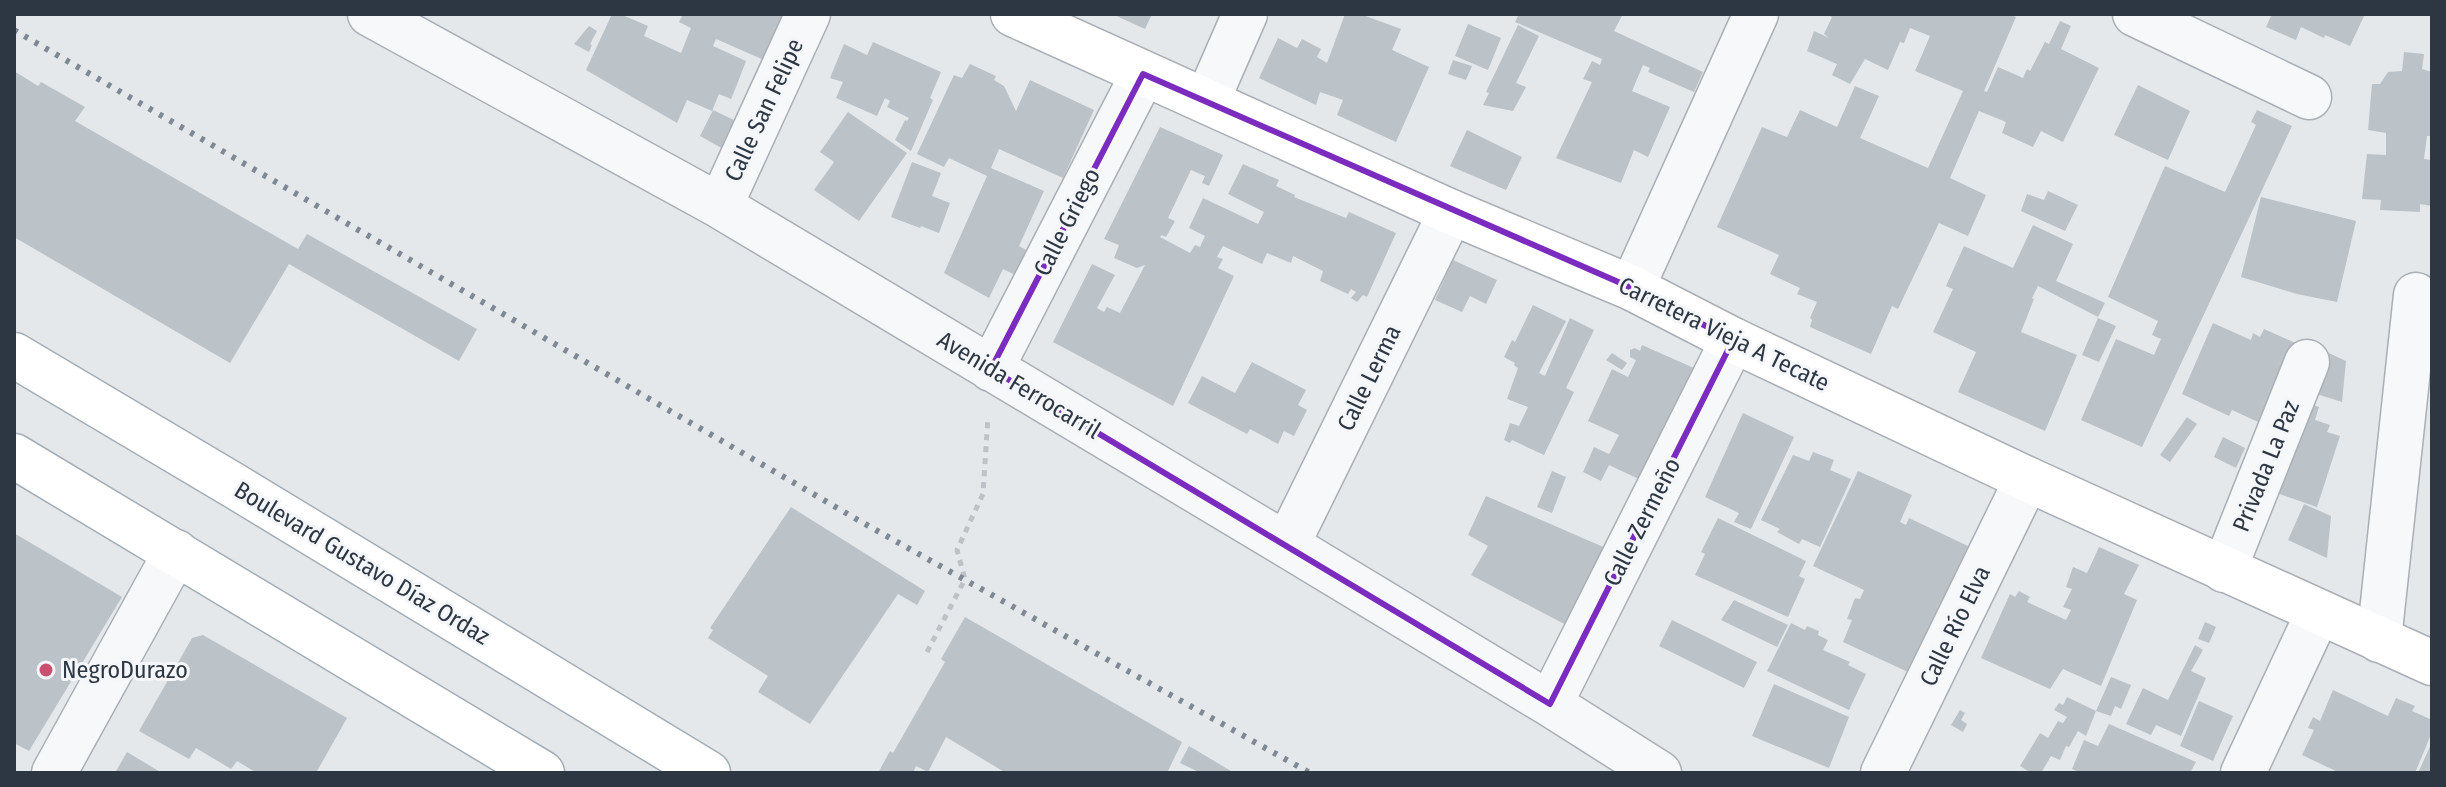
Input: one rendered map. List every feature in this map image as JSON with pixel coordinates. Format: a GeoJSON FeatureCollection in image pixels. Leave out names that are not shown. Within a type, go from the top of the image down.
{"type":"FeatureCollection","features":[{"type":"Feature","properties":{"kind":"street","name":"Avenida Ferrocarril"},"geometry":{"type":"LineString","coordinates":[[370,14],[720,206],[1287,545],[1659,773]]}},
{"type":"Feature","properties":{"kind":"street","name":"Calle San Felipe"},"geometry":{"type":"LineString","coordinates":[[720,206],[808,14]]}},
{"type":"Feature","properties":{"kind":"street","name":"Carretera Vieja A Tecate"},"geometry":{"type":"LineString","coordinates":[[1013,14],[1451,212],[1632,288],[1733,340],[2027,479],[2432,663]]}},
{"type":"Feature","properties":{"kind":"street"},"geometry":{"type":"LineString","coordinates":[[1207,101],[1245,14]]}},
{"type":"Feature","properties":{"kind":"street"},"geometry":{"type":"LineString","coordinates":[[1632,288],[1756,14]]}},
{"type":"Feature","properties":{"kind":"street"},"geometry":{"type":"LineString","coordinates":[[2135,14],[2309,97]]}},
{"type":"Feature","properties":{"kind":"street","name":"Calle Griego"},"geometry":{"type":"LineString","coordinates":[[991,369],[1143,74]]}},
{"type":"Feature","properties":{"kind":"street","name":"Calle Lerma"},"geometry":{"type":"LineString","coordinates":[[1287,545],[1451,212]]}},
{"type":"Feature","properties":{"kind":"street"},"geometry":{"type":"LineString","coordinates":[[2379,640],[2416,295]]}},
{"type":"Feature","properties":{"kind":"street","name":"Calle Zermeño"},"geometry":{"type":"LineString","coordinates":[[1550,704],[1733,340]]}},
{"type":"Feature","properties":{"kind":"street","name":"Boulevard Gustavo Díaz Ordaz"},"geometry":{"type":"LineString","coordinates":[[14,355],[220,476],[708,773]]}},
{"type":"Feature","properties":{"kind":"street","name":"Privada La Paz"},"geometry":{"type":"LineString","coordinates":[[2224,570],[2307,362]]}},
{"type":"Feature","properties":{"kind":"street"},"geometry":{"type":"LineString","coordinates":[[14,456],[542,773]]}},
{"type":"Feature","properties":{"kind":"street","name":"Calle Río Elva"},"geometry":{"type":"LineString","coordinates":[[1883,773],[2027,479]]}},
{"type":"Feature","properties":{"kind":"street"},"geometry":{"type":"LineString","coordinates":[[54,773],[176,552]]}},
{"type":"Feature","properties":{"kind":"street"},"geometry":{"type":"LineString","coordinates":[[2243,773],[2318,613]]}},
{"type":"Feature","properties":{"kind":"path"},"geometry":{"type":"LineString","coordinates":[[927,652],[965,579],[957,550],[983,494],[991,369]]}},
{"type":"Feature","properties":{"kind":"highlighted area"},"geometry":{"type":"Polygon","coordinates":[[[1143,74],[1632,288],[1733,340],[1550,704],[991,369],[1143,74]]]}},
{"type":"Feature","properties":{"kind":"building"},"geometry":{"type":"Polygon","coordinates":[[[612,14],[620,14],[648,26],[644,36],[681,53],[691,28],[679,22],[683,14],[788,14],[766,61],[716,39],[713,46],[746,61],[731,99],[719,94],[712,111],[687,100],[677,123],[586,70],[612,14]]]}},
{"type":"Feature","properties":{"kind":"building"},"geometry":{"type":"Polygon","coordinates":[[[1112,14],[1152,14],[1145,29],[1112,14]]]}},
{"type":"Feature","properties":{"kind":"building"},"geometry":{"type":"Polygon","coordinates":[[[1345,14],[1360,14],[1401,29],[1392,50],[1429,67],[1396,142],[1337,115],[1343,100],[1320,92],[1316,105],[1259,78],[1278,38],[1297,48],[1302,39],[1321,49],[1317,57],[1327,63],[1345,14]]]}},
{"type":"Feature","properties":{"kind":"building"},"geometry":{"type":"Polygon","coordinates":[[[1519,14],[1623,14],[1614,31],[1703,72],[1694,92],[1648,72],[1650,68],[1643,65],[1632,91],[1670,107],[1648,157],[1634,150],[1621,183],[1556,158],[1592,82],[1583,79],[1592,61],[1600,65],[1602,59],[1515,22],[1519,14]]]}},
{"type":"Feature","properties":{"kind":"building"},"geometry":{"type":"Polygon","coordinates":[[[1826,14],[2010,14],[2016,17],[1984,91],[1987,92],[1998,67],[2023,78],[2045,42],[2049,44],[2060,21],[2071,26],[2061,49],[2099,68],[2063,142],[2041,131],[2033,147],[2002,133],[2006,122],[1979,111],[1950,178],[1986,195],[1968,236],[1939,223],[1898,309],[1892,306],[1871,354],[1810,327],[1810,318],[1817,302],[1797,294],[1800,288],[1770,274],[1779,255],[1717,227],[1762,127],[1787,137],[1800,110],[1837,127],[1855,86],[1879,96],[1860,138],[1928,168],[1963,91],[1915,71],[1930,36],[1910,28],[1888,70],[1865,59],[1850,84],[1832,75],[1837,64],[1807,51],[1814,31],[1829,38],[1824,34],[1832,17],[1826,14]]]}},
{"type":"Feature","properties":{"kind":"building"},"geometry":{"type":"Polygon","coordinates":[[[2272,14],[2365,14],[2350,46],[2301,27],[2296,40],[2266,27],[2272,14]]]}},
{"type":"Feature","properties":{"kind":"building"},"geometry":{"type":"Polygon","coordinates":[[[1468,24],[1501,38],[1488,70],[1455,56],[1468,24]]]}},
{"type":"Feature","properties":{"kind":"building"},"geometry":{"type":"Polygon","coordinates":[[[1518,25],[1539,36],[1516,83],[1526,87],[1513,111],[1483,105],[1489,93],[1486,92],[1518,25]]]}},
{"type":"Feature","properties":{"kind":"building"},"geometry":{"type":"Polygon","coordinates":[[[589,26],[597,31],[589,52],[574,44],[589,26]]]}},
{"type":"Feature","properties":{"kind":"building"},"geometry":{"type":"Polygon","coordinates":[[[873,42],[941,72],[930,98],[933,100],[911,151],[895,140],[909,118],[887,107],[890,101],[885,98],[877,116],[836,98],[843,82],[830,78],[844,44],[867,55],[873,42]]]}},
{"type":"Feature","properties":{"kind":"building"},"geometry":{"type":"Polygon","coordinates":[[[2404,52],[2424,54],[2422,69],[2432,72],[2432,136],[2427,136],[2424,159],[2432,160],[2432,206],[2420,204],[2420,212],[2380,210],[2381,200],[2362,199],[2367,154],[2386,155],[2386,133],[2368,130],[2372,84],[2380,84],[2388,72],[2402,71],[2404,52]]]}},
{"type":"Feature","properties":{"kind":"building"},"geometry":{"type":"Polygon","coordinates":[[[1453,60],[1472,66],[1466,80],[1448,74],[1453,60]]]}},
{"type":"Feature","properties":{"kind":"building"},"geometry":{"type":"Polygon","coordinates":[[[970,64],[996,76],[994,80],[1004,86],[1016,111],[1030,80],[1094,110],[1063,178],[999,149],[991,168],[1044,191],[1019,246],[1028,251],[1017,276],[1003,269],[989,298],[944,273],[987,176],[949,158],[944,167],[917,154],[954,75],[962,78],[970,64]]]}},
{"type":"Feature","properties":{"kind":"building"},"geometry":{"type":"Polygon","coordinates":[[[14,71],[38,86],[41,82],[85,107],[75,121],[298,249],[307,234],[477,329],[459,361],[289,264],[230,363],[14,237],[14,71]]]}},
{"type":"Feature","properties":{"kind":"building"},"geometry":{"type":"Polygon","coordinates":[[[2138,85],[2190,111],[2168,160],[2114,135],[2138,85]]]}},
{"type":"Feature","properties":{"kind":"building"},"geometry":{"type":"Polygon","coordinates":[[[713,110],[738,122],[725,150],[700,136],[713,110]]]}},
{"type":"Feature","properties":{"kind":"building"},"geometry":{"type":"Polygon","coordinates":[[[2257,110],[2292,126],[2142,447],[2081,420],[2116,339],[2154,355],[2161,339],[2152,335],[2158,321],[2108,297],[2165,166],[2225,192],[2256,125],[2251,122],[2257,110]]]}},
{"type":"Feature","properties":{"kind":"building"},"geometry":{"type":"Polygon","coordinates":[[[848,112],[907,153],[859,221],[814,190],[834,162],[820,152],[848,112]]]}},
{"type":"Feature","properties":{"kind":"building"},"geometry":{"type":"Polygon","coordinates":[[[1160,127],[1223,155],[1209,186],[1202,183],[1205,176],[1191,170],[1168,218],[1175,221],[1166,237],[1160,237],[1190,253],[1195,245],[1200,247],[1205,236],[1189,228],[1203,198],[1258,224],[1264,212],[1228,194],[1243,164],[1279,180],[1276,186],[1294,197],[1346,218],[1349,212],[1396,233],[1367,297],[1363,295],[1357,302],[1351,298],[1356,292],[1351,289],[1348,294],[1320,281],[1323,271],[1293,256],[1291,263],[1267,253],[1262,264],[1223,246],[1217,257],[1223,259],[1218,268],[1234,276],[1173,406],[1053,342],[1092,264],[1115,275],[1097,308],[1104,312],[1107,307],[1120,313],[1145,265],[1137,268],[1114,258],[1119,245],[1104,239],[1160,127]]]}},
{"type":"Feature","properties":{"kind":"building"},"geometry":{"type":"Polygon","coordinates":[[[1467,130],[1522,157],[1506,190],[1450,166],[1467,130]]]}},
{"type":"Feature","properties":{"kind":"building"},"geometry":{"type":"Polygon","coordinates":[[[912,162],[941,173],[932,196],[950,203],[939,233],[891,217],[912,162]]]}},
{"type":"Feature","properties":{"kind":"building"},"geometry":{"type":"Polygon","coordinates":[[[2048,191],[2078,205],[2065,231],[2021,211],[2027,194],[2044,200],[2048,191]]]}},
{"type":"Feature","properties":{"kind":"building"},"geometry":{"type":"Polygon","coordinates":[[[2261,197],[2356,221],[2337,302],[2241,277],[2261,197]]]}},
{"type":"Feature","properties":{"kind":"building"},"geometry":{"type":"Polygon","coordinates":[[[2033,225],[2073,244],[2056,281],[2105,303],[2098,317],[2038,286],[2032,298],[2021,332],[2077,355],[2045,431],[1958,392],[1976,352],[1933,332],[1953,289],[1946,286],[1964,246],[2013,268],[2033,225]]]}},
{"type":"Feature","properties":{"kind":"building"},"geometry":{"type":"Polygon","coordinates":[[[1453,260],[1497,280],[1486,304],[1470,296],[1462,312],[1435,300],[1453,260]]]}},
{"type":"Feature","properties":{"kind":"building"},"geometry":{"type":"Polygon","coordinates":[[[1533,305],[1566,321],[1539,373],[1545,376],[1570,318],[1594,330],[1566,388],[1574,392],[1544,455],[1512,440],[1510,443],[1504,440],[1510,423],[1519,426],[1528,407],[1507,399],[1518,368],[1504,357],[1533,305]]]}},
{"type":"Feature","properties":{"kind":"building"},"geometry":{"type":"Polygon","coordinates":[[[2098,318],[2116,326],[2099,362],[2082,355],[2098,318]]]}},
{"type":"Feature","properties":{"kind":"building"},"geometry":{"type":"Polygon","coordinates":[[[2213,323],[2251,340],[2253,333],[2260,337],[2264,329],[2300,345],[2269,427],[2232,410],[2229,416],[2182,394],[2213,323]]]}},
{"type":"Feature","properties":{"kind":"building"},"geometry":{"type":"Polygon","coordinates":[[[1642,345],[1696,369],[1643,481],[1609,465],[1601,481],[1583,472],[1594,447],[1609,454],[1619,435],[1588,421],[1612,369],[1628,377],[1636,360],[1630,357],[1630,350],[1635,348],[1640,351],[1642,345]]]}},
{"type":"Feature","properties":{"kind":"building"},"geometry":{"type":"Polygon","coordinates":[[[2318,348],[2346,361],[2342,402],[2304,390],[2318,348]]]}},
{"type":"Feature","properties":{"kind":"building"},"geometry":{"type":"Polygon","coordinates":[[[1612,353],[1627,363],[1622,370],[1606,360],[1612,353]]]}},
{"type":"Feature","properties":{"kind":"building"},"geometry":{"type":"Polygon","coordinates":[[[1252,362],[1306,390],[1298,405],[1307,410],[1294,436],[1284,431],[1278,444],[1250,429],[1247,434],[1188,403],[1202,376],[1235,393],[1252,362]]]}},
{"type":"Feature","properties":{"kind":"building"},"geometry":{"type":"Polygon","coordinates":[[[2301,401],[2319,407],[2315,420],[2330,425],[2327,432],[2340,436],[2317,507],[2271,491],[2301,401]]]}},
{"type":"Feature","properties":{"kind":"building"},"geometry":{"type":"Polygon","coordinates":[[[1743,413],[1794,437],[1751,529],[1734,522],[1739,513],[1705,497],[1743,413]]]}},
{"type":"Feature","properties":{"kind":"building"},"geometry":{"type":"Polygon","coordinates":[[[2187,417],[2197,424],[2170,462],[2160,455],[2187,417]]]}},
{"type":"Feature","properties":{"kind":"building"},"geometry":{"type":"Polygon","coordinates":[[[2223,437],[2245,448],[2236,468],[2214,457],[2223,437]]]}},
{"type":"Feature","properties":{"kind":"building"},"geometry":{"type":"Polygon","coordinates":[[[1813,452],[1834,460],[1830,470],[1851,479],[1820,547],[1802,539],[1799,544],[1777,532],[1780,529],[1761,520],[1793,455],[1809,461],[1813,452]]]}},
{"type":"Feature","properties":{"kind":"building"},"geometry":{"type":"Polygon","coordinates":[[[1552,471],[1566,477],[1552,513],[1537,507],[1552,471]]]}},
{"type":"Feature","properties":{"kind":"building"},"geometry":{"type":"Polygon","coordinates":[[[1858,471],[1912,495],[1900,522],[1906,525],[1909,518],[1968,546],[1908,672],[1843,642],[1852,620],[1847,619],[1855,598],[1860,599],[1864,590],[1813,566],[1858,471]]]}},
{"type":"Feature","properties":{"kind":"building"},"geometry":{"type":"Polygon","coordinates":[[[1486,496],[1608,549],[1568,626],[1471,575],[1488,546],[1468,535],[1486,496]]]}},
{"type":"Feature","properties":{"kind":"building"},"geometry":{"type":"Polygon","coordinates":[[[2304,504],[2331,516],[2327,558],[2288,540],[2304,504]]]}},
{"type":"Feature","properties":{"kind":"building"},"geometry":{"type":"Polygon","coordinates":[[[791,507],[925,591],[917,605],[898,594],[810,724],[758,692],[768,676],[708,638],[713,630],[710,628],[791,507]]]}},
{"type":"Feature","properties":{"kind":"building"},"geometry":{"type":"Polygon","coordinates":[[[1718,518],[1806,561],[1799,576],[1805,579],[1788,617],[1695,575],[1705,554],[1701,552],[1718,518]]]}},
{"type":"Feature","properties":{"kind":"building","name":"NegroDurazo"},"geometry":{"type":"Polygon","coordinates":[[[14,533],[122,597],[29,751],[14,743],[14,533]]]}},
{"type":"Feature","properties":{"kind":"building"},"geometry":{"type":"Polygon","coordinates":[[[2099,547],[2139,565],[2124,594],[2137,600],[2101,686],[2063,669],[2050,689],[1981,658],[2010,594],[2015,597],[2019,591],[2030,597],[2027,602],[2066,620],[2071,610],[2063,607],[2072,589],[2066,587],[2073,567],[2087,573],[2099,547]]]}},
{"type":"Feature","properties":{"kind":"building"},"geometry":{"type":"Polygon","coordinates":[[[1734,600],[1788,625],[1777,647],[1721,620],[1734,600]]]}},
{"type":"Feature","properties":{"kind":"building"},"geometry":{"type":"Polygon","coordinates":[[[965,617],[1182,742],[1167,773],[1006,773],[946,737],[928,772],[916,766],[913,773],[878,773],[890,751],[893,753],[945,662],[941,659],[965,617]]]}},
{"type":"Feature","properties":{"kind":"building"},"geometry":{"type":"Polygon","coordinates":[[[1672,620],[1757,662],[1744,688],[1659,646],[1672,620]]]}},
{"type":"Feature","properties":{"kind":"building"},"geometry":{"type":"Polygon","coordinates":[[[2205,622],[2216,627],[2209,643],[2198,639],[2205,622]]]}},
{"type":"Feature","properties":{"kind":"building"},"geometry":{"type":"Polygon","coordinates":[[[1791,623],[1805,630],[1807,626],[1819,631],[1818,635],[1828,640],[1823,650],[1850,662],[1848,665],[1866,674],[1849,710],[1767,671],[1791,623]]]}},
{"type":"Feature","properties":{"kind":"building"},"geometry":{"type":"Polygon","coordinates":[[[203,635],[347,718],[316,773],[257,773],[237,761],[231,769],[196,748],[189,759],[139,731],[192,638],[203,635]]]}},
{"type":"Feature","properties":{"kind":"building"},"geometry":{"type":"Polygon","coordinates":[[[2195,645],[2203,650],[2191,671],[2206,678],[2181,736],[2156,725],[2151,735],[2126,724],[2143,688],[2168,700],[2195,645]]]}},
{"type":"Feature","properties":{"kind":"building"},"geometry":{"type":"Polygon","coordinates":[[[2111,677],[2131,685],[2121,709],[2115,706],[2111,716],[2096,711],[2111,677]]]}},
{"type":"Feature","properties":{"kind":"building"},"geometry":{"type":"Polygon","coordinates":[[[1774,684],[1849,717],[1829,768],[1752,736],[1774,684]]]}},
{"type":"Feature","properties":{"kind":"building"},"geometry":{"type":"Polygon","coordinates":[[[2333,690],[2388,716],[2396,698],[2415,706],[2412,711],[2432,720],[2432,732],[2415,773],[2340,773],[2302,755],[2314,730],[2308,728],[2313,717],[2320,721],[2333,690]]]}},
{"type":"Feature","properties":{"kind":"building"},"geometry":{"type":"Polygon","coordinates":[[[2067,697],[2096,711],[2086,736],[2078,731],[2060,760],[2051,756],[2041,773],[2031,773],[2020,766],[2040,733],[2048,738],[2058,721],[2063,723],[2067,717],[2054,710],[2059,703],[2063,705],[2067,697]]]}},
{"type":"Feature","properties":{"kind":"building"},"geometry":{"type":"Polygon","coordinates":[[[2199,701],[2233,716],[2213,761],[2180,746],[2199,701]]]}},
{"type":"Feature","properties":{"kind":"building"},"geometry":{"type":"Polygon","coordinates":[[[1960,710],[1965,713],[1961,720],[1967,724],[1963,732],[1951,725],[1960,710]]]}},
{"type":"Feature","properties":{"kind":"building"},"geometry":{"type":"Polygon","coordinates":[[[2109,724],[2196,762],[2190,773],[2081,773],[2072,769],[2084,740],[2098,746],[2109,724]]]}},
{"type":"Feature","properties":{"kind":"building"},"geometry":{"type":"Polygon","coordinates":[[[2432,742],[2432,773],[2418,773],[2432,742]]]}},
{"type":"Feature","properties":{"kind":"building"},"geometry":{"type":"Polygon","coordinates":[[[1189,746],[1230,773],[1201,773],[1180,763],[1189,746]]]}},
{"type":"Feature","properties":{"kind":"building"},"geometry":{"type":"Polygon","coordinates":[[[127,752],[162,773],[115,773],[127,752]]]}},
{"type":"Feature","properties":{"kind":"railway"},"geometry":{"type":"LineString","coordinates":[[14,30],[858,520],[1310,773]]}},
{"type":"Feature","properties":{"kind":"place","name":"NegroDurazo"},"geometry":{"type":"Point","coordinates":[46,670]}}]}
